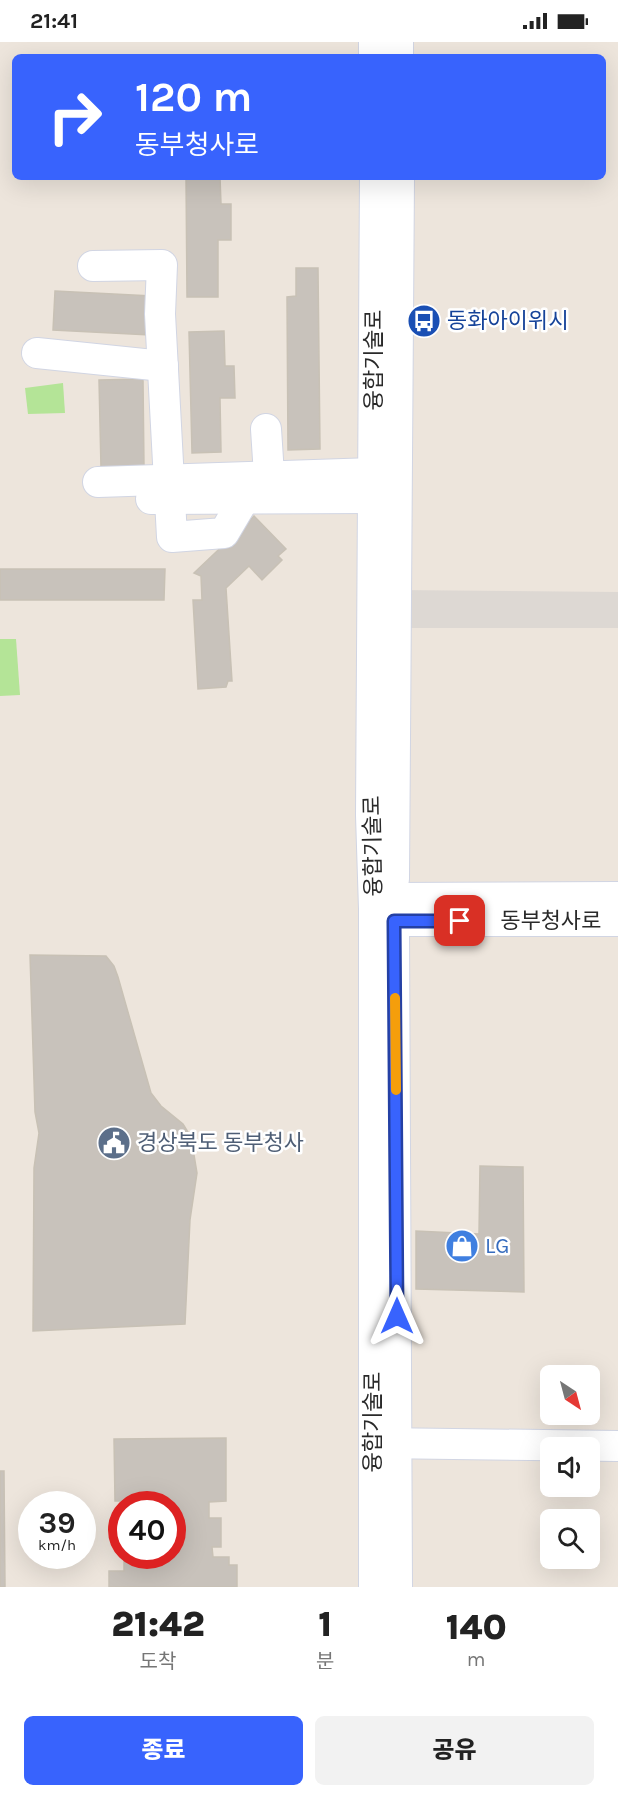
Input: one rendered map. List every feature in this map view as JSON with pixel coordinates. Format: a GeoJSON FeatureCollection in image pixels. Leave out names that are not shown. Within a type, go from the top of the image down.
{"type":"FeatureCollection","features":[{"type":"Feature","properties":{"kind":"street","name":"융합기술로"},"geometry":{"type":"LineString","coordinates":[[375,180],[371,815],[387,909]]}},
{"type":"Feature","properties":{"kind":"street","name":"융합기술로"},"geometry":{"type":"LineString","coordinates":[[374,1587],[385,1443],[387,909],[399,180]]}},
{"type":"Feature","properties":{"kind":"street"},"geometry":{"type":"LineString","coordinates":[[93,266],[162,265],[160,314],[172,537],[224,533],[243,499],[373,485]]}},
{"type":"Feature","properties":{"kind":"street"},"geometry":{"type":"LineString","coordinates":[[37,353],[163,366]]}},
{"type":"Feature","properties":{"kind":"street"},"geometry":{"type":"LineString","coordinates":[[266,429],[269,475]]}},
{"type":"Feature","properties":{"kind":"street"},"geometry":{"type":"LineString","coordinates":[[99,491],[171,489],[269,475],[373,485]]}},
{"type":"Feature","properties":{"kind":"street","name":"동부청사로"},"geometry":{"type":"LineString","coordinates":[[387,909],[618,897]]}},
{"type":"Feature","properties":{"kind":"street","name":"동부청사로"},"geometry":{"type":"LineString","coordinates":[[387,909],[618,921]]}},
{"type":"Feature","properties":{"kind":"street","name":"융합기술로"},"geometry":{"type":"LineString","coordinates":[[385,1443],[397,1587]]}},
{"type":"Feature","properties":{"kind":"street"},"geometry":{"type":"LineString","coordinates":[[385,1443],[618,1446]]}},
{"type":"Feature","properties":{"kind":"green space"},"geometry":{"type":"Polygon","coordinates":[[[63,383],[65,413],[28,414],[25,388],[63,383]]]}},
{"type":"Feature","properties":{"kind":"green space"},"geometry":{"type":"Polygon","coordinates":[[[0,639],[16,639],[20,695],[0,696],[0,639]]]}},
{"type":"Feature","properties":{"kind":"shaded area"},"geometry":{"type":"Polygon","coordinates":[[[395,590],[618,592],[618,628],[394,628],[395,590]]]}},
{"type":"Feature","properties":{"kind":"building"},"geometry":{"type":"Polygon","coordinates":[[[186,180],[220,180],[221,204],[231,204],[231,240],[218,240],[218,297],[187,297],[186,180]]]}},
{"type":"Feature","properties":{"kind":"building"},"geometry":{"type":"Polygon","coordinates":[[[296,268],[318,268],[320,449],[288,450],[287,297],[296,296],[296,268]]]}},
{"type":"Feature","properties":{"kind":"building"},"geometry":{"type":"Polygon","coordinates":[[[55,291],[152,296],[150,335],[53,330],[55,291]]]}},
{"type":"Feature","properties":{"kind":"building"},"geometry":{"type":"Polygon","coordinates":[[[224,331],[225,366],[234,366],[235,398],[220,398],[221,452],[192,453],[189,332],[224,331]]]}},
{"type":"Feature","properties":{"kind":"building"},"geometry":{"type":"Polygon","coordinates":[[[143,379],[144,467],[101,468],[99,380],[143,379]]]}},
{"type":"Feature","properties":{"kind":"building"},"geometry":{"type":"Polygon","coordinates":[[[254,516],[286,549],[278,556],[282,560],[262,580],[249,566],[226,588],[232,681],[228,681],[226,687],[198,689],[193,600],[202,600],[201,576],[194,573],[254,516]]]}},
{"type":"Feature","properties":{"kind":"building"},"geometry":{"type":"Polygon","coordinates":[[[0,569],[165,569],[164,600],[0,600],[0,569]]]}},
{"type":"Feature","properties":{"kind":"building","name":"경상북도 동부청사"},"geometry":{"type":"Polygon","coordinates":[[[30,955],[106,956],[114,966],[118,977],[151,1093],[161,1106],[183,1124],[191,1137],[197,1173],[190,1220],[185,1324],[33,1331],[34,1168],[39,1133],[35,1112],[30,955]]]}},
{"type":"Feature","properties":{"kind":"building"},"geometry":{"type":"Polygon","coordinates":[[[480,1166],[523,1167],[524,1292],[416,1289],[416,1231],[479,1234],[480,1166]]]}},
{"type":"Feature","properties":{"kind":"building"},"geometry":{"type":"Polygon","coordinates":[[[226,1438],[226,1501],[209,1502],[209,1518],[221,1518],[221,1547],[212,1547],[213,1557],[229,1557],[229,1565],[237,1565],[237,1587],[109,1587],[109,1571],[186,1569],[186,1491],[115,1491],[114,1439],[226,1438]]]}},
{"type":"Feature","properties":{"kind":"building"},"geometry":{"type":"Polygon","coordinates":[[[0,1471],[4,1471],[5,1587],[0,1587],[0,1471]]]}},
{"type":"Feature","properties":{"kind":"slow traffic"},"geometry":{"type":"LineString","coordinates":[[395,998],[396,1090]]}},
{"type":"Feature","properties":{"kind":"place","name":"동화아이위시"},"geometry":{"type":"Point","coordinates":[424,321]}},
{"type":"Feature","properties":{"kind":"place","name":"경상북도 동부청사"},"geometry":{"type":"Point","coordinates":[114,1143]}},
{"type":"Feature","properties":{"kind":"place","name":"LG"},"geometry":{"type":"Point","coordinates":[462,1246]}},
{"type":"Feature","properties":{"kind":"route"},"geometry":{"type":"LineString","coordinates":[[397,1316],[394,921],[460,921]]}}]}
